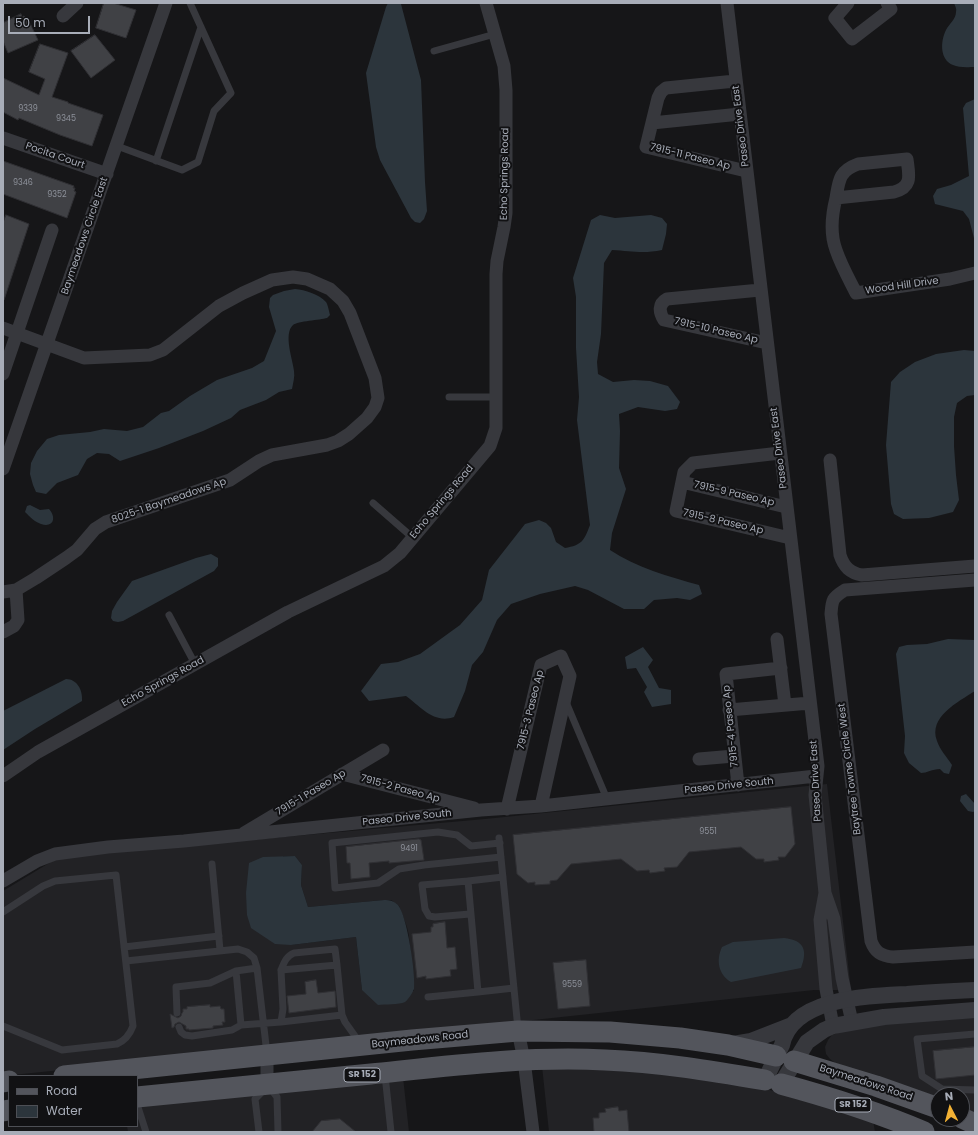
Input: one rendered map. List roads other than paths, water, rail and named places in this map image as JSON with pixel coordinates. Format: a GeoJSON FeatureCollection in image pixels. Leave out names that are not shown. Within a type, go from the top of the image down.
{"type":"FeatureCollection","features":[{"type":"Feature","properties":{"kind":"main road","name":"Baymeadows Road"},"geometry":{"type":"LineString","coordinates":[[74,1075],[441,1037],[518,1031],[610,1032],[680,1038],[728,1045],[785,1058],[876,1086],[930,1105]]}},
{"type":"Feature","properties":{"kind":"main road","name":"SR 152"},"geometry":{"type":"LineString","coordinates":[[138,1097],[465,1064],[524,1060],[604,1060],[667,1065],[737,1074],[773,1082],[865,1109],[924,1132]]}},
{"type":"Feature","properties":{"kind":"street"},"geometry":{"type":"LineString","coordinates":[[63,16],[77,3]]}},
{"type":"Feature","properties":{"kind":"street","name":"Baymeadows Circle East"},"geometry":{"type":"LineString","coordinates":[[3,469],[48,344],[166,3]]}},
{"type":"Feature","properties":{"kind":"street","name":"Echo Springs Road"},"geometry":{"type":"LineString","coordinates":[[3,776],[38,752],[288,612],[384,566],[400,553],[490,446],[496,428],[496,274],[506,213],[506,113],[504,66],[486,3]]}},
{"type":"Feature","properties":{"kind":"street","name":"Paseo Drive East"},"geometry":{"type":"LineString","coordinates":[[727,3],[735,81],[818,766],[815,795],[826,893],[834,919],[842,978],[852,1022]]}},
{"type":"Feature","properties":{"kind":"street"},"geometry":{"type":"LineString","coordinates":[[848,3],[835,18],[852,39],[891,8],[887,3]]}},
{"type":"Feature","properties":{"kind":"street","name":"7915-11 Paseo Ap"},"geometry":{"type":"LineString","coordinates":[[735,81],[666,88],[661,92],[658,98],[646,146],[746,171]]}},
{"type":"Feature","properties":{"kind":"street"},"geometry":{"type":"LineString","coordinates":[[652,123],[740,114]]}},
{"type":"Feature","properties":{"kind":"street","name":"Pocita Court"},"geometry":{"type":"LineString","coordinates":[[3,138],[107,174]]}},
{"type":"Feature","properties":{"kind":"street"},"geometry":{"type":"LineString","coordinates":[[907,159],[909,179],[906,186],[900,190],[894,192],[836,198],[840,178],[850,167],[858,164],[907,159]]}},
{"type":"Feature","properties":{"kind":"street","name":"Wood Hill Drive"},"geometry":{"type":"LineString","coordinates":[[836,198],[833,210],[833,224],[836,249],[856,293],[950,279],[975,273]]}},
{"type":"Feature","properties":{"kind":"street"},"geometry":{"type":"LineString","coordinates":[[3,374],[52,230]]}},
{"type":"Feature","properties":{"kind":"street","name":"8025-1 Baymeadows Ap"},"geometry":{"type":"LineString","coordinates":[[3,328],[84,358],[143,356],[157,354],[219,306],[272,280],[298,277],[330,289],[343,301],[350,313],[375,378],[378,398],[375,407],[367,418],[349,434],[338,441],[327,445],[272,454],[230,480],[106,522],[95,529],[77,550],[66,558],[16,590],[3,592]]}},
{"type":"Feature","properties":{"kind":"street","name":"7915-10 Paseo Ap"},"geometry":{"type":"LineString","coordinates":[[760,290],[667,299],[660,307],[660,314],[664,320],[767,342]]}},
{"type":"Feature","properties":{"kind":"street","name":"7915-8 Paseo Ap"},"geometry":{"type":"LineString","coordinates":[[780,453],[693,463],[684,472],[676,511],[790,538]]}},
{"type":"Feature","properties":{"kind":"street"},"geometry":{"type":"LineString","coordinates":[[830,460],[840,555],[843,563],[848,569],[855,574],[862,575],[975,566]]}},
{"type":"Feature","properties":{"kind":"street","name":"7915-9 Paseo Ap"},"geometry":{"type":"LineString","coordinates":[[682,482],[786,507]]}},
{"type":"Feature","properties":{"kind":"street","name":"Baytree Towne Circle West"},"geometry":{"type":"LineString","coordinates":[[975,580],[845,590],[835,596],[832,601],[831,614],[871,941],[873,947],[877,953],[893,957],[975,952]]}},
{"type":"Feature","properties":{"kind":"street"},"geometry":{"type":"LineString","coordinates":[[3,632],[14,626],[18,620],[16,590]]}},
{"type":"Feature","properties":{"kind":"street"},"geometry":{"type":"LineString","coordinates":[[777,638],[785,705]]}},
{"type":"Feature","properties":{"kind":"street","name":"7915-3 Paseo Ap"},"geometry":{"type":"LineString","coordinates":[[507,809],[542,665],[561,656],[570,676],[541,806]]}},
{"type":"Feature","properties":{"kind":"street","name":"7915-4 Paseo Ap"},"geometry":{"type":"LineString","coordinates":[[738,785],[726,674],[780,668]]}},
{"type":"Feature","properties":{"kind":"street"},"geometry":{"type":"LineString","coordinates":[[729,710],[810,703]]}},
{"type":"Feature","properties":{"kind":"street","name":"7915-1 Paseo Ap"},"geometry":{"type":"LineString","coordinates":[[240,835],[383,750]]}},
{"type":"Feature","properties":{"kind":"street"},"geometry":{"type":"LineString","coordinates":[[699,759],[734,756]]}},
{"type":"Feature","properties":{"kind":"street","name":"7915-2 Paseo Ap"},"geometry":{"type":"LineString","coordinates":[[342,774],[481,810]]}},
{"type":"Feature","properties":{"kind":"street","name":"Paseo Drive South"},"geometry":{"type":"LineString","coordinates":[[3,881],[37,861],[55,854],[108,847],[481,810],[541,806],[816,776]]}},
{"type":"Feature","properties":{"kind":"street","name":"Paseo Drive East"},"geometry":{"type":"LineString","coordinates":[[826,893],[820,920],[828,1004],[833,1026]]}},
{"type":"Feature","properties":{"kind":"street"},"geometry":{"type":"LineString","coordinates":[[728,1045],[751,1041],[792,1025],[817,1008],[828,1004],[876,996],[975,990]]}},
{"type":"Feature","properties":{"kind":"street"},"geometry":{"type":"LineString","coordinates":[[773,1082],[785,1058],[824,1030],[833,1026],[884,1017],[975,1010]]}},
{"type":"Feature","properties":{"kind":"street"},"geometry":{"type":"LineString","coordinates":[[785,1058],[782,1045],[783,1039],[792,1025]]}},
{"type":"Feature","properties":{"kind":"street"},"geometry":{"type":"LineString","coordinates":[[518,1031],[524,1060],[533,1132]]}},
{"type":"Feature","properties":{"kind":"street"},"geometry":{"type":"LineString","coordinates":[[267,1056],[267,1084]]}},
{"type":"Feature","properties":{"kind":"lane"},"geometry":{"type":"LineString","coordinates":[[117,146],[182,170],[198,162],[214,111],[231,93],[190,3]]}},
{"type":"Feature","properties":{"kind":"lane"},"geometry":{"type":"LineString","coordinates":[[156,161],[201,27]]}},
{"type":"Feature","properties":{"kind":"lane"},"geometry":{"type":"LineString","coordinates":[[434,51],[495,34]]}},
{"type":"Feature","properties":{"kind":"lane"},"geometry":{"type":"LineString","coordinates":[[449,397],[496,397]]}},
{"type":"Feature","properties":{"kind":"lane"},"geometry":{"type":"LineString","coordinates":[[373,504],[412,537]]}},
{"type":"Feature","properties":{"kind":"lane"},"geometry":{"type":"LineString","coordinates":[[169,615],[195,664]]}},
{"type":"Feature","properties":{"kind":"lane"},"geometry":{"type":"LineString","coordinates":[[565,700],[607,799]]}},
{"type":"Feature","properties":{"kind":"lane"},"geometry":{"type":"LineString","coordinates":[[501,857],[399,869],[378,884],[335,888],[332,843],[438,832],[457,834],[471,846],[499,840],[501,857],[503,877],[518,1031]]}},
{"type":"Feature","properties":{"kind":"lane"},"geometry":{"type":"LineString","coordinates":[[212,864],[220,950]]}},
{"type":"Feature","properties":{"kind":"lane"},"geometry":{"type":"LineString","coordinates":[[3,912],[43,886],[55,881],[116,875],[133,1026],[122,1042],[118,1044],[62,1050],[3,1026]]}},
{"type":"Feature","properties":{"kind":"lane"},"geometry":{"type":"LineString","coordinates":[[470,914],[436,917],[429,916],[425,909],[422,885],[503,877]]}},
{"type":"Feature","properties":{"kind":"lane"},"geometry":{"type":"LineString","coordinates":[[468,881],[478,992]]}},
{"type":"Feature","properties":{"kind":"lane"},"geometry":{"type":"LineString","coordinates":[[124,947],[219,936]]}},
{"type":"Feature","properties":{"kind":"lane"},"geometry":{"type":"LineString","coordinates":[[126,961],[220,950],[238,949],[247,952],[254,958],[257,968],[267,1056]]}},
{"type":"Feature","properties":{"kind":"lane"},"geometry":{"type":"LineString","coordinates":[[281,1022],[283,1009],[281,970],[289,954],[335,949],[342,1015],[345,1022],[362,1046]]}},
{"type":"Feature","properties":{"kind":"lane"},"geometry":{"type":"LineString","coordinates":[[281,970],[337,965]]}},
{"type":"Feature","properties":{"kind":"lane"},"geometry":{"type":"LineString","coordinates":[[177,1013],[176,987],[210,983],[236,971],[257,968]]}},
{"type":"Feature","properties":{"kind":"lane"},"geometry":{"type":"LineString","coordinates":[[236,971],[242,1026]]}},
{"type":"Feature","properties":{"kind":"lane"},"geometry":{"type":"LineString","coordinates":[[428,998],[514,988]]}},
{"type":"Feature","properties":{"kind":"lane"},"geometry":{"type":"LineString","coordinates":[[178,1027],[181,1032],[192,1036],[232,1030],[242,1026],[342,1015]]}},
{"type":"Feature","properties":{"kind":"lane"},"geometry":{"type":"LineString","coordinates":[[975,1034],[917,1039],[922,1076],[942,1089],[975,1090]]}},
{"type":"Feature","properties":{"kind":"lane"},"geometry":{"type":"LineString","coordinates":[[385,1072],[391,1132]]}},
{"type":"Feature","properties":{"kind":"lane"},"geometry":{"type":"LineString","coordinates":[[260,1132],[255,1099],[267,1084],[277,1097],[278,1132]]}},
{"type":"Feature","properties":{"kind":"lane"},"geometry":{"type":"LineString","coordinates":[[138,1107],[146,1132]]}},
{"type":"Feature","properties":{"kind":"water"},"geometry":{"type":"Polygon","coordinates":[[[388,3],[401,4],[421,80],[427,211],[424,219],[420,223],[415,222],[411,218],[380,160],[376,147],[366,73],[388,3]]]}},
{"type":"Feature","properties":{"kind":"water"},"geometry":{"type":"Polygon","coordinates":[[[954,3],[975,3],[975,67],[955,66],[949,63],[943,55],[942,45],[944,35],[956,15],[954,3]]]}},
{"type":"Feature","properties":{"kind":"water"},"geometry":{"type":"Polygon","coordinates":[[[975,99],[975,242],[969,219],[963,211],[935,204],[933,196],[937,189],[951,185],[969,176],[963,108],[966,103],[975,99]]]}},
{"type":"Feature","properties":{"kind":"water"},"geometry":{"type":"Polygon","coordinates":[[[600,215],[615,218],[651,215],[662,218],[667,224],[662,250],[643,252],[612,250],[604,263],[601,334],[597,362],[598,374],[613,382],[634,380],[650,381],[668,386],[680,402],[677,409],[665,411],[638,407],[619,414],[619,468],[626,489],[612,533],[610,550],[630,562],[665,575],[699,585],[702,594],[690,600],[677,598],[654,600],[644,609],[624,609],[588,590],[575,586],[540,594],[511,604],[497,620],[483,652],[472,665],[465,691],[454,717],[447,719],[434,716],[406,696],[369,701],[361,691],[381,664],[398,662],[420,654],[460,625],[482,600],[489,570],[525,524],[539,520],[546,523],[551,528],[556,542],[565,548],[579,544],[586,535],[590,525],[577,420],[579,397],[576,348],[576,297],[573,278],[591,220],[600,215]]]}},
{"type":"Feature","properties":{"kind":"water"},"geometry":{"type":"Polygon","coordinates":[[[295,289],[312,293],[323,299],[327,303],[330,315],[327,318],[293,325],[290,329],[289,347],[294,373],[292,389],[279,392],[266,400],[240,410],[231,418],[203,431],[120,461],[109,454],[97,453],[87,459],[78,475],[57,483],[46,494],[36,492],[30,474],[31,463],[37,451],[47,439],[59,435],[104,429],[127,431],[143,427],[161,413],[169,411],[190,396],[217,380],[252,368],[264,361],[276,331],[269,307],[270,298],[273,295],[284,291],[295,289]]]}},
{"type":"Feature","properties":{"kind":"water"},"geometry":{"type":"Polygon","coordinates":[[[964,350],[975,351],[975,395],[967,396],[957,403],[954,417],[954,446],[959,500],[953,512],[929,518],[903,519],[894,514],[891,504],[886,445],[891,382],[900,372],[915,362],[936,354],[964,350]]]}},
{"type":"Feature","properties":{"kind":"water"},"geometry":{"type":"Polygon","coordinates":[[[30,505],[40,510],[49,509],[53,516],[51,523],[48,525],[41,524],[25,512],[27,506],[30,505]]]}},
{"type":"Feature","properties":{"kind":"water"},"geometry":{"type":"Polygon","coordinates":[[[211,554],[218,558],[218,566],[214,571],[123,621],[113,621],[111,618],[112,611],[117,602],[132,581],[211,554]]]}},
{"type":"Feature","properties":{"kind":"water"},"geometry":{"type":"Polygon","coordinates":[[[948,639],[975,640],[975,691],[946,711],[937,725],[935,732],[938,744],[952,765],[949,774],[944,773],[940,769],[921,773],[909,763],[904,753],[905,736],[896,654],[899,647],[927,644],[948,639]]]}},
{"type":"Feature","properties":{"kind":"water"},"geometry":{"type":"Polygon","coordinates":[[[643,647],[653,660],[648,667],[659,688],[671,690],[671,704],[652,707],[644,692],[647,687],[636,668],[627,669],[625,657],[643,647]]]}},
{"type":"Feature","properties":{"kind":"water"},"geometry":{"type":"Polygon","coordinates":[[[66,679],[70,679],[76,683],[80,689],[82,701],[3,750],[3,711],[66,679]]]}},
{"type":"Feature","properties":{"kind":"water"},"geometry":{"type":"Polygon","coordinates":[[[966,794],[975,804],[975,811],[973,812],[968,811],[960,801],[961,796],[966,794]]]}},
{"type":"Feature","properties":{"kind":"water"},"geometry":{"type":"Polygon","coordinates":[[[295,856],[302,865],[301,885],[308,907],[384,900],[392,901],[398,905],[405,920],[408,932],[414,971],[414,989],[408,1000],[396,1004],[378,1005],[362,990],[356,937],[291,945],[275,944],[251,928],[247,915],[246,893],[249,863],[263,857],[295,856]]]}},
{"type":"Feature","properties":{"kind":"water"},"geometry":{"type":"Polygon","coordinates":[[[784,938],[796,941],[803,947],[804,956],[801,968],[731,982],[723,975],[719,966],[719,957],[722,947],[733,942],[784,938]]]}}]}
